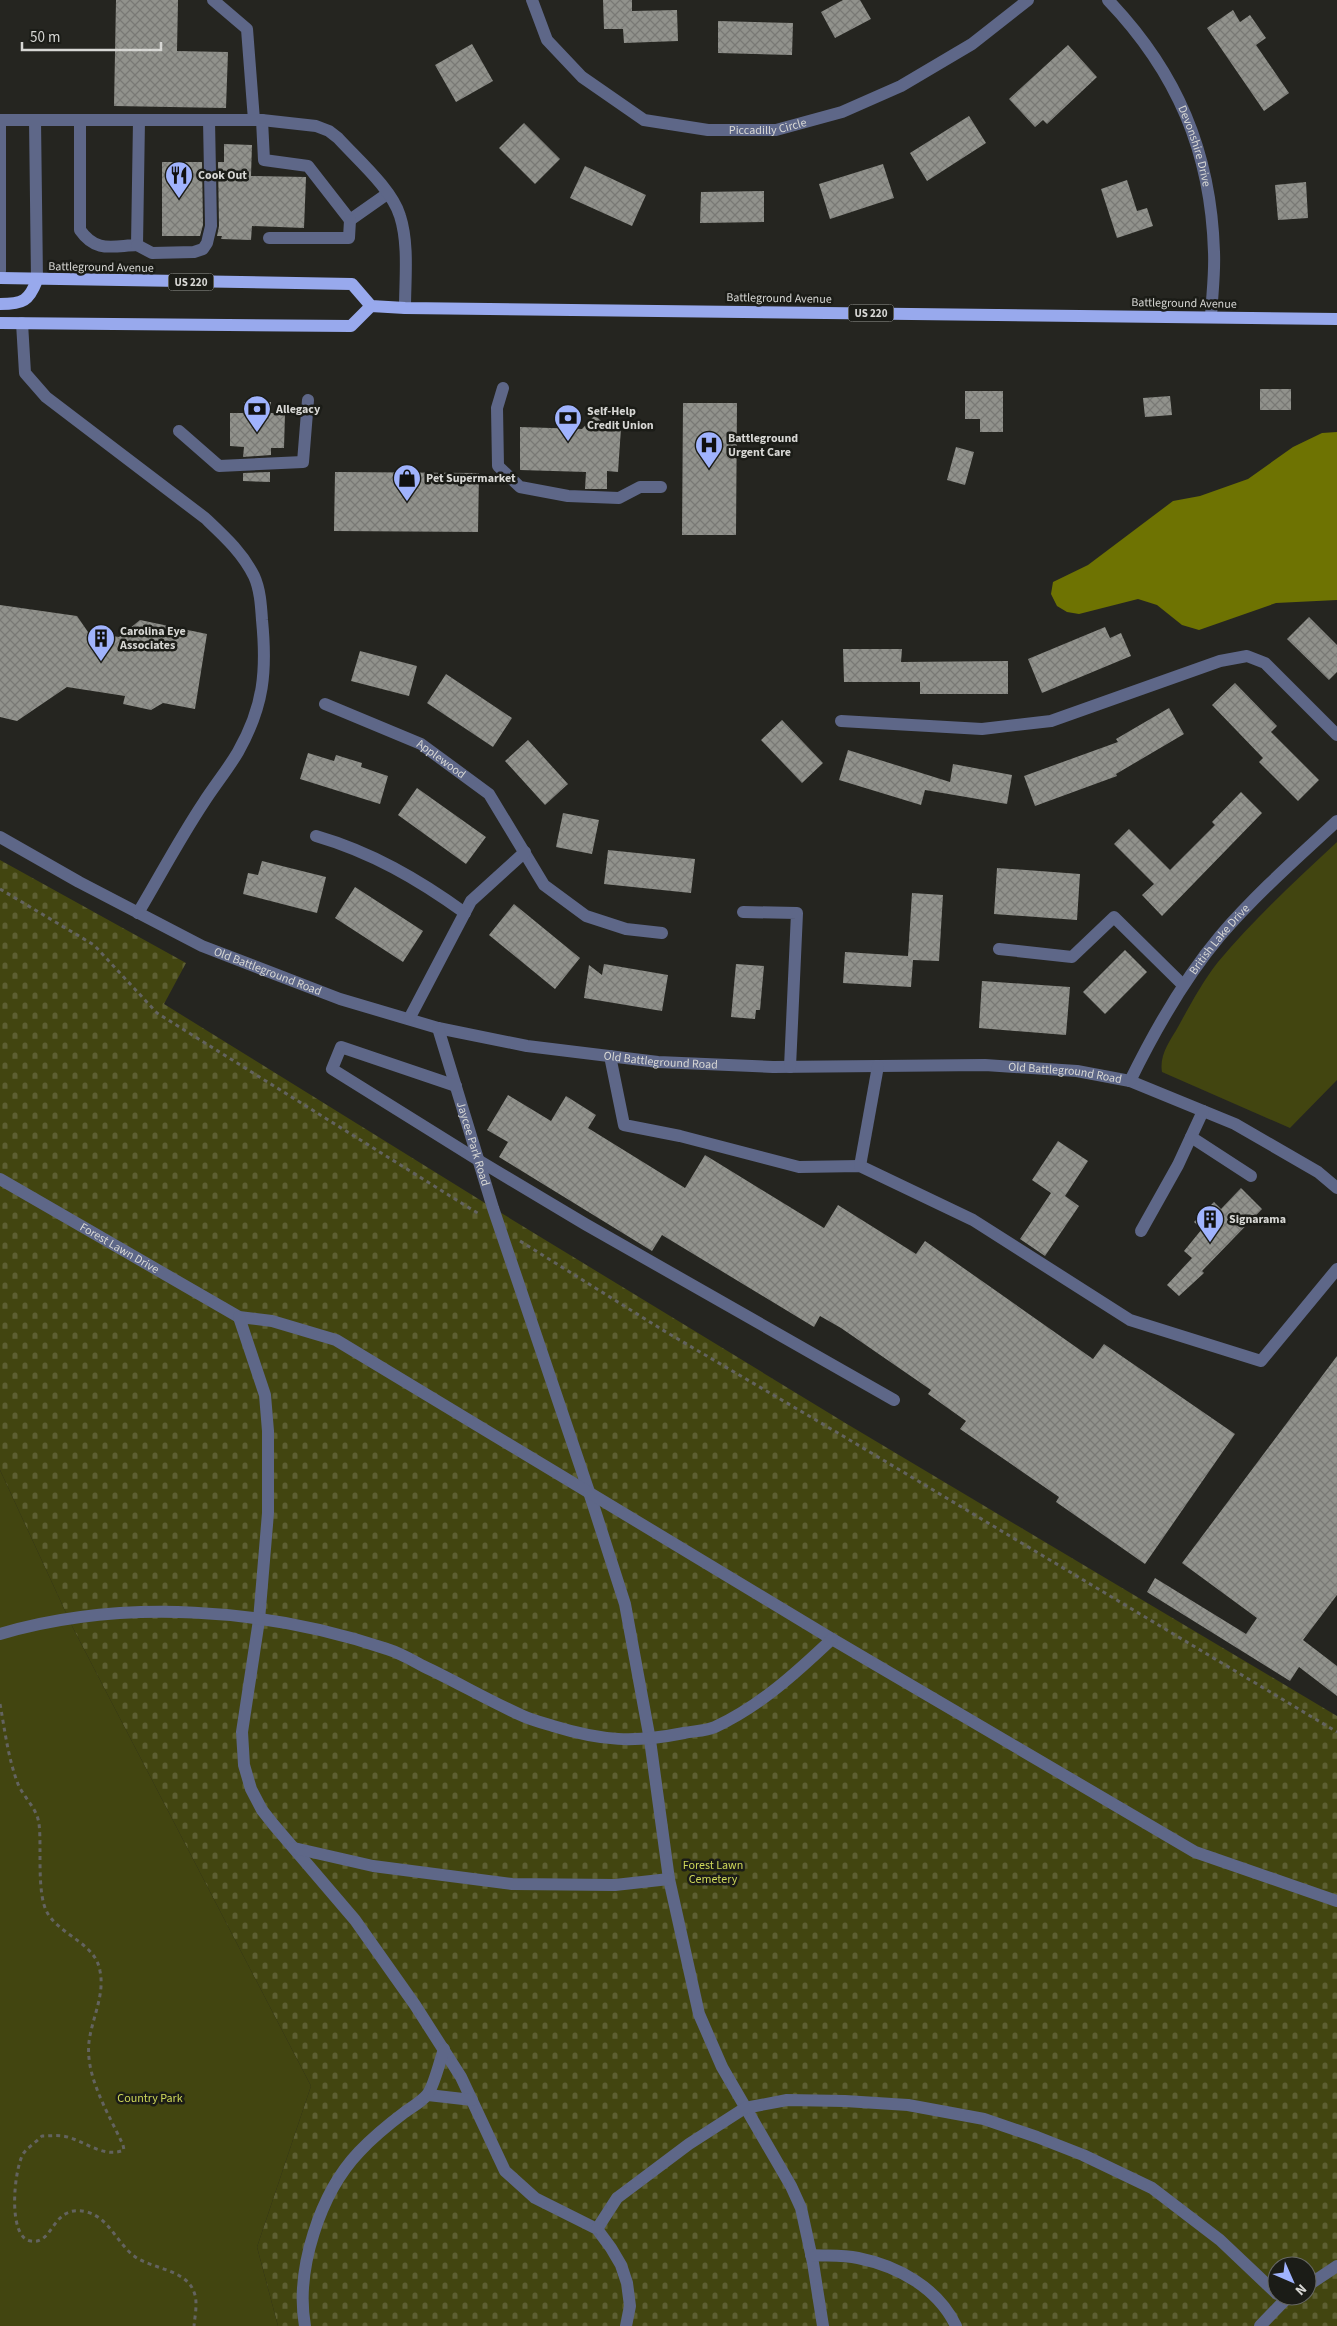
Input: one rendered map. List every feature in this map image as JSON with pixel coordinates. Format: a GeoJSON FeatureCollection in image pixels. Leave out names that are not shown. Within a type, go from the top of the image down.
{"type":"FeatureCollection","features":[{"type":"Feature","properties":{"kind":"main road","name":"Battleground Avenue"},"geometry":{"type":"LineString","coordinates":[[0,278],[352,284],[371,306],[405,308],[1337,319]]}},
{"type":"Feature","properties":{"kind":"main road"},"geometry":{"type":"LineString","coordinates":[[0,304],[14,304],[26,300],[37,280]]}},
{"type":"Feature","properties":{"kind":"main road"},"geometry":{"type":"LineString","coordinates":[[0,322],[351,326],[371,306]]}},
{"type":"Feature","properties":{"kind":"street"},"geometry":{"type":"LineString","coordinates":[[213,0],[247,29],[264,160],[308,166],[350,220],[350,238],[269,238]]}},
{"type":"Feature","properties":{"kind":"street","name":"Piccadilly Circle"},"geometry":{"type":"LineString","coordinates":[[532,0],[547,40],[582,77],[644,120],[708,130],[776,130],[842,112],[902,86],[972,44],[1028,0]]}},
{"type":"Feature","properties":{"kind":"street","name":"Devonshire Drive"},"geometry":{"type":"LineString","coordinates":[[1108,0],[1132,24],[1158,60],[1192,128],[1201,155],[1210,202],[1214,253],[1211,317]]}},
{"type":"Feature","properties":{"kind":"street"},"geometry":{"type":"LineString","coordinates":[[0,271],[0,120],[258,120],[316,126],[329,131],[338,138],[387,194],[400,214],[403,228],[405,308]]}},
{"type":"Feature","properties":{"kind":"street"},"geometry":{"type":"LineString","coordinates":[[35,120],[37,280]]}},
{"type":"Feature","properties":{"kind":"street"},"geometry":{"type":"LineString","coordinates":[[80,120],[80,230],[86,240],[96,246],[137,245],[152,253],[194,252],[203,249],[207,243],[211,226],[209,120]]}},
{"type":"Feature","properties":{"kind":"street"},"geometry":{"type":"LineString","coordinates":[[137,245],[139,120]]}},
{"type":"Feature","properties":{"kind":"street"},"geometry":{"type":"LineString","coordinates":[[350,220],[387,194]]}},
{"type":"Feature","properties":{"kind":"street"},"geometry":{"type":"LineString","coordinates":[[22,323],[25,373],[34,385],[46,397],[205,518],[229,540],[245,560],[255,578],[260,598],[265,671],[260,700],[254,716],[238,751],[204,802],[138,913]]}},
{"type":"Feature","properties":{"kind":"street"},"geometry":{"type":"LineString","coordinates":[[502,388],[497,408],[498,466],[520,487],[568,496],[619,498],[640,487],[661,487]]}},
{"type":"Feature","properties":{"kind":"street"},"geometry":{"type":"LineString","coordinates":[[179,430],[219,466],[303,462],[308,400]]}},
{"type":"Feature","properties":{"kind":"street"},"geometry":{"type":"LineString","coordinates":[[841,721],[982,729],[1051,721],[1220,660],[1246,656],[1265,663],[1337,735]]}},
{"type":"Feature","properties":{"kind":"street","name":"Applewood"},"geometry":{"type":"LineString","coordinates":[[325,704],[421,744],[489,794],[544,886],[586,916],[626,929],[662,934]]}},
{"type":"Feature","properties":{"kind":"street","name":"British Lake Drive"},"geometry":{"type":"LineString","coordinates":[[1130,1081],[1155,1031],[1183,985],[1219,937],[1252,900],[1337,821]]}},
{"type":"Feature","properties":{"kind":"street"},"geometry":{"type":"LineString","coordinates":[[316,836],[346,845],[423,882],[465,913]]}},
{"type":"Feature","properties":{"kind":"street","name":"Old Battleground Road"},"geometry":{"type":"LineString","coordinates":[[0,837],[202,946],[340,999],[438,1028],[527,1046],[658,1062],[790,1067],[985,1065],[1077,1071],[1130,1081],[1235,1124],[1318,1172],[1337,1188]]}},
{"type":"Feature","properties":{"kind":"street"},"geometry":{"type":"LineString","coordinates":[[409,1018],[471,901],[525,852]]}},
{"type":"Feature","properties":{"kind":"street"},"geometry":{"type":"LineString","coordinates":[[743,912],[797,913],[790,1067]]}},
{"type":"Feature","properties":{"kind":"street"},"geometry":{"type":"LineString","coordinates":[[999,949],[1072,957],[1114,917],[1183,985]]}},
{"type":"Feature","properties":{"kind":"street","name":"Jaycee Park Road"},"geometry":{"type":"LineString","coordinates":[[438,1028],[499,1226],[589,1492],[624,1604],[650,1740],[669,1879],[699,2014],[722,2067],[744,2108],[791,2186],[801,2208],[812,2255],[824,2326]]}},
{"type":"Feature","properties":{"kind":"street"},"geometry":{"type":"LineString","coordinates":[[456,1086],[342,1047],[332,1068],[478,1160],[684,1282],[894,1400]]}},
{"type":"Feature","properties":{"kind":"street"},"geometry":{"type":"LineString","coordinates":[[610,1056],[624,1125],[680,1136],[799,1167],[860,1166],[973,1220],[1130,1320],[1261,1361],[1337,1269]]}},
{"type":"Feature","properties":{"kind":"street"},"geometry":{"type":"LineString","coordinates":[[860,1166],[878,1066]]}},
{"type":"Feature","properties":{"kind":"street"},"geometry":{"type":"LineString","coordinates":[[1141,1231],[1204,1111]]}},
{"type":"Feature","properties":{"kind":"street"},"geometry":{"type":"LineString","coordinates":[[1191,1137],[1251,1176]]}},
{"type":"Feature","properties":{"kind":"street","name":"Forest Lawn Drive"},"geometry":{"type":"LineString","coordinates":[[0,1179],[239,1317]]}},
{"type":"Feature","properties":{"kind":"street"},"geometry":{"type":"LineString","coordinates":[[626,2326],[630,2306],[627,2283],[621,2265],[597,2229],[535,2198],[505,2171],[472,2100],[444,2049],[355,1920],[262,1810],[251,1789],[244,1765],[242,1732],[259,1620],[268,1513],[268,1432],[265,1394],[239,1317],[272,1321],[336,1340],[832,1639],[1195,1852],[1337,1901]]}},
{"type":"Feature","properties":{"kind":"street"},"geometry":{"type":"LineString","coordinates":[[0,1634],[68,1617],[210,1612],[259,1620],[348,1636],[390,1650],[525,1717],[584,1736],[615,1740],[650,1740],[713,1728],[750,1708],[798,1670],[832,1639]]}},
{"type":"Feature","properties":{"kind":"street"},"geometry":{"type":"LineString","coordinates":[[294,1848],[373,1866],[512,1884],[615,1885],[669,1879]]}},
{"type":"Feature","properties":{"kind":"street"},"geometry":{"type":"LineString","coordinates":[[305,2326],[303,2296],[308,2254],[317,2223],[332,2188],[358,2153],[384,2128],[428,2095],[444,2049]]}},
{"type":"Feature","properties":{"kind":"street"},"geometry":{"type":"LineString","coordinates":[[428,2095],[472,2100]]}},
{"type":"Feature","properties":{"kind":"street"},"geometry":{"type":"LineString","coordinates":[[597,2229],[618,2198],[689,2144],[744,2108],[787,2100],[908,2105],[984,2120],[1036,2137],[1084,2155],[1152,2188],[1220,2240],[1267,2283]]}},
{"type":"Feature","properties":{"kind":"street"},"geometry":{"type":"LineString","coordinates":[[812,2255],[856,2258],[887,2265],[920,2283],[934,2295],[956,2326]]}},
{"type":"Feature","properties":{"kind":"street"},"geometry":{"type":"LineString","coordinates":[[1317,2279],[1337,2266]]}},
{"type":"Feature","properties":{"kind":"street"},"geometry":{"type":"LineString","coordinates":[[1260,2326],[1276,2306]]}},
{"type":"Feature","properties":{"kind":"path"},"geometry":{"type":"LineString","coordinates":[[0,888],[94,945],[157,1013],[499,1226],[534,1251],[666,1332],[1337,1732]]}},
{"type":"Feature","properties":{"kind":"path"},"geometry":{"type":"LineString","coordinates":[[0,1704],[11,1764],[20,1788],[27,1796],[28,1802],[39,1822],[40,1869],[48,1913],[67,1935],[88,1949],[97,1958],[101,1972],[101,1992],[89,2043],[91,2066],[100,2097],[124,2150],[116,2153],[91,2148],[64,2136],[42,2136],[23,2155],[16,2182],[15,2224],[21,2237],[30,2242],[40,2240],[49,2234],[60,2217],[67,2213],[87,2212],[108,2226],[132,2255],[147,2264],[179,2275],[186,2281],[194,2291],[196,2306],[194,2326]]}},
{"type":"Feature","properties":{"kind":"green space"},"geometry":{"type":"Polygon","coordinates":[[[1337,842],[1337,1080],[1290,1128],[1162,1072],[1161,1066],[1169,1043],[1207,977],[1218,962],[1261,915],[1337,842]]]}},
{"type":"Feature","properties":{"kind":"green space","name":"Forest Lawn Cemetery"},"geometry":{"type":"Polygon","coordinates":[[[0,860],[186,963],[164,1004],[847,1424],[1337,1716],[1337,2326],[278,2326],[257,2247],[311,2086],[73,1628],[0,1470],[0,860]]]}},
{"type":"Feature","properties":{"kind":"green space","name":"Country Park"},"geometry":{"type":"Polygon","coordinates":[[[0,1470],[73,1628],[311,2086],[257,2247],[278,2326],[0,2326],[0,1470]]]}},
{"type":"Feature","properties":{"kind":"shaded area"},"geometry":{"type":"Polygon","coordinates":[[[1337,432],[1337,600],[1276,603],[1199,630],[1182,625],[1157,605],[1138,599],[1079,614],[1067,612],[1057,606],[1051,594],[1053,582],[1088,565],[1173,501],[1200,496],[1248,479],[1293,447],[1322,433],[1337,432]]]}},
{"type":"Feature","properties":{"kind":"building"},"geometry":{"type":"Polygon","coordinates":[[[116,0],[178,0],[177,51],[228,52],[226,108],[114,106],[116,0]]]}},
{"type":"Feature","properties":{"kind":"building"},"geometry":{"type":"Polygon","coordinates":[[[603,0],[632,0],[632,11],[677,10],[678,41],[624,43],[623,29],[604,29],[603,0]]]}},
{"type":"Feature","properties":{"kind":"building"},"geometry":{"type":"Polygon","coordinates":[[[843,0],[860,0],[871,19],[835,38],[821,12],[843,0]]]}},
{"type":"Feature","properties":{"kind":"building"},"geometry":{"type":"Polygon","coordinates":[[[1233,10],[1240,22],[1250,15],[1266,38],[1256,45],[1289,93],[1264,111],[1207,28],[1233,10]]]}},
{"type":"Feature","properties":{"kind":"building"},"geometry":{"type":"Polygon","coordinates":[[[718,21],[793,23],[792,55],[718,53],[718,21]]]}},
{"type":"Feature","properties":{"kind":"building"},"geometry":{"type":"Polygon","coordinates":[[[472,44],[493,81],[456,102],[435,65],[472,44]]]}},
{"type":"Feature","properties":{"kind":"building"},"geometry":{"type":"Polygon","coordinates":[[[1068,45],[1097,77],[1047,124],[1043,120],[1035,127],[1009,99],[1068,45]]]}},
{"type":"Feature","properties":{"kind":"building"},"geometry":{"type":"Polygon","coordinates":[[[969,116],[986,143],[927,181],[910,153],[969,116]]]}},
{"type":"Feature","properties":{"kind":"building"},"geometry":{"type":"Polygon","coordinates":[[[524,123],[560,159],[535,184],[499,148],[524,123]]]}},
{"type":"Feature","properties":{"kind":"building"},"geometry":{"type":"Polygon","coordinates":[[[224,144],[252,145],[251,176],[306,177],[304,228],[252,226],[251,240],[221,239],[222,236],[217,236],[219,226],[218,162],[224,162],[224,144]]]}},
{"type":"Feature","properties":{"kind":"building","name":"Cook Out"},"geometry":{"type":"Polygon","coordinates":[[[162,162],[202,162],[203,225],[200,236],[162,236],[162,162]]]}},
{"type":"Feature","properties":{"kind":"building"},"geometry":{"type":"Polygon","coordinates":[[[883,164],[894,198],[830,219],[819,184],[883,164]]]}},
{"type":"Feature","properties":{"kind":"building"},"geometry":{"type":"Polygon","coordinates":[[[585,166],[646,195],[632,226],[570,198],[585,166]]]}},
{"type":"Feature","properties":{"kind":"building"},"geometry":{"type":"Polygon","coordinates":[[[1127,180],[1137,211],[1147,208],[1153,226],[1117,238],[1101,189],[1127,180]]]}},
{"type":"Feature","properties":{"kind":"building"},"geometry":{"type":"Polygon","coordinates":[[[1306,182],[1308,218],[1278,220],[1275,185],[1306,182]]]}},
{"type":"Feature","properties":{"kind":"building"},"geometry":{"type":"Polygon","coordinates":[[[764,191],[764,222],[700,223],[701,192],[764,191]]]}},
{"type":"Feature","properties":{"kind":"building"},"geometry":{"type":"Polygon","coordinates":[[[1260,389],[1291,389],[1291,410],[1260,410],[1260,389]]]}},
{"type":"Feature","properties":{"kind":"building"},"geometry":{"type":"Polygon","coordinates":[[[965,391],[1003,391],[1003,432],[980,432],[980,419],[965,419],[965,391]]]}},
{"type":"Feature","properties":{"kind":"building"},"geometry":{"type":"Polygon","coordinates":[[[1170,396],[1172,415],[1145,417],[1143,398],[1170,396]]]}},
{"type":"Feature","properties":{"kind":"building"},"geometry":{"type":"Polygon","coordinates":[[[244,402],[271,402],[270,413],[285,413],[284,448],[271,448],[271,455],[243,457],[244,447],[230,446],[230,413],[244,413],[244,402]]]}},
{"type":"Feature","properties":{"kind":"building","name":"Battleground Urgent Care"},"geometry":{"type":"Polygon","coordinates":[[[683,403],[737,403],[736,535],[682,535],[683,403]]]}},
{"type":"Feature","properties":{"kind":"building"},"geometry":{"type":"Polygon","coordinates":[[[595,415],[609,429],[621,428],[618,472],[607,471],[607,489],[585,489],[586,472],[520,470],[520,427],[582,429],[595,415]]]}},
{"type":"Feature","properties":{"kind":"building"},"geometry":{"type":"Polygon","coordinates":[[[956,447],[974,452],[965,485],[947,480],[956,447]]]}},
{"type":"Feature","properties":{"kind":"building"},"geometry":{"type":"Polygon","coordinates":[[[270,472],[270,482],[243,481],[243,473],[270,472]]]}},
{"type":"Feature","properties":{"kind":"building","name":"Pet Supermarket"},"geometry":{"type":"Polygon","coordinates":[[[335,472],[479,473],[478,532],[334,531],[335,472]]]}},
{"type":"Feature","properties":{"kind":"building","name":"Carolina Eye Associates"},"geometry":{"type":"Polygon","coordinates":[[[0,605],[77,616],[88,632],[119,637],[140,620],[207,634],[195,709],[163,703],[151,710],[123,704],[125,696],[67,687],[17,721],[0,717],[0,605]]]}},
{"type":"Feature","properties":{"kind":"building"},"geometry":{"type":"Polygon","coordinates":[[[1309,617],[1337,645],[1337,672],[1329,680],[1287,639],[1309,617]]]}},
{"type":"Feature","properties":{"kind":"building"},"geometry":{"type":"Polygon","coordinates":[[[1105,627],[1110,638],[1121,633],[1131,656],[1042,693],[1028,659],[1105,627]]]}},
{"type":"Feature","properties":{"kind":"building"},"geometry":{"type":"Polygon","coordinates":[[[843,649],[902,649],[901,662],[1008,661],[1008,694],[920,694],[920,682],[844,682],[843,649]]]}},
{"type":"Feature","properties":{"kind":"building"},"geometry":{"type":"Polygon","coordinates":[[[360,651],[417,666],[409,696],[351,681],[360,651]]]}},
{"type":"Feature","properties":{"kind":"building"},"geometry":{"type":"Polygon","coordinates":[[[446,674],[512,718],[493,747],[427,703],[446,674]]]}},
{"type":"Feature","properties":{"kind":"building"},"geometry":{"type":"Polygon","coordinates":[[[1235,683],[1277,726],[1271,732],[1319,780],[1298,801],[1259,762],[1263,758],[1212,705],[1235,683]]]}},
{"type":"Feature","properties":{"kind":"building"},"geometry":{"type":"Polygon","coordinates":[[[1169,708],[1184,734],[1116,774],[1117,776],[1035,806],[1024,776],[1118,742],[1116,739],[1169,708]]]}},
{"type":"Feature","properties":{"kind":"building"},"geometry":{"type":"Polygon","coordinates":[[[782,720],[823,763],[802,783],[761,740],[782,720]]]}},
{"type":"Feature","properties":{"kind":"building"},"geometry":{"type":"Polygon","coordinates":[[[528,740],[568,784],[545,805],[505,761],[528,740]]]}},
{"type":"Feature","properties":{"kind":"building"},"geometry":{"type":"Polygon","coordinates":[[[848,750],[950,782],[953,764],[1012,775],[1007,804],[925,790],[921,805],[839,780],[848,750]]]}},
{"type":"Feature","properties":{"kind":"building"},"geometry":{"type":"Polygon","coordinates":[[[308,753],[334,761],[336,755],[362,763],[361,767],[388,776],[380,804],[300,779],[308,753]]]}},
{"type":"Feature","properties":{"kind":"building"},"geometry":{"type":"Polygon","coordinates":[[[417,788],[486,837],[466,864],[398,815],[417,788]]]}},
{"type":"Feature","properties":{"kind":"building"},"geometry":{"type":"Polygon","coordinates":[[[1241,792],[1262,813],[1162,916],[1142,895],[1154,884],[1114,844],[1129,829],[1170,870],[1215,825],[1212,822],[1241,792]]]}},
{"type":"Feature","properties":{"kind":"building"},"geometry":{"type":"Polygon","coordinates":[[[563,813],[599,820],[592,854],[556,847],[563,813]]]}},
{"type":"Feature","properties":{"kind":"building"},"geometry":{"type":"Polygon","coordinates":[[[608,850],[695,859],[691,893],[604,884],[608,850]]]}},
{"type":"Feature","properties":{"kind":"building"},"geometry":{"type":"Polygon","coordinates":[[[262,861],[326,877],[317,913],[243,894],[248,873],[258,875],[262,861]]]}},
{"type":"Feature","properties":{"kind":"building"},"geometry":{"type":"Polygon","coordinates":[[[997,868],[1080,874],[1077,920],[994,914],[997,868]]]}},
{"type":"Feature","properties":{"kind":"building"},"geometry":{"type":"Polygon","coordinates":[[[355,887],[423,931],[403,962],[335,918],[355,887]]]}},
{"type":"Feature","properties":{"kind":"building"},"geometry":{"type":"Polygon","coordinates":[[[912,893],[943,895],[939,961],[913,960],[911,987],[843,983],[845,952],[908,956],[912,893]]]}},
{"type":"Feature","properties":{"kind":"building"},"geometry":{"type":"Polygon","coordinates":[[[514,904],[580,958],[555,989],[489,935],[514,904]]]}},
{"type":"Feature","properties":{"kind":"building"},"geometry":{"type":"Polygon","coordinates":[[[1125,950],[1147,972],[1105,1014],[1083,992],[1125,950]]]}},
{"type":"Feature","properties":{"kind":"building"},"geometry":{"type":"Polygon","coordinates":[[[604,964],[668,975],[662,1011],[584,998],[589,965],[602,975],[604,964]]]}},
{"type":"Feature","properties":{"kind":"building"},"geometry":{"type":"Polygon","coordinates":[[[736,964],[764,966],[760,1010],[756,1010],[755,1019],[731,1017],[736,964]]]}},
{"type":"Feature","properties":{"kind":"building"},"geometry":{"type":"Polygon","coordinates":[[[982,981],[1070,987],[1066,1035],[979,1028],[982,981]]]}},
{"type":"Feature","properties":{"kind":"building"},"geometry":{"type":"Polygon","coordinates":[[[508,1095],[551,1121],[566,1096],[596,1115],[588,1128],[685,1188],[705,1155],[824,1228],[838,1205],[916,1254],[925,1241],[1093,1359],[1104,1344],[1235,1434],[1145,1564],[1056,1502],[1059,1497],[960,1429],[966,1421],[928,1394],[931,1390],[841,1328],[820,1316],[814,1327],[662,1235],[652,1251],[499,1157],[508,1142],[487,1130],[508,1095]]]}},
{"type":"Feature","properties":{"kind":"building"},"geometry":{"type":"Polygon","coordinates":[[[1058,1141],[1088,1161],[1065,1196],[1079,1206],[1045,1256],[1020,1239],[1051,1193],[1032,1180],[1058,1141]]]}},
{"type":"Feature","properties":{"kind":"building","name":"Signarama"},"geometry":{"type":"Polygon","coordinates":[[[1241,1188],[1262,1209],[1202,1271],[1204,1273],[1179,1296],[1167,1285],[1192,1258],[1184,1251],[1202,1229],[1194,1222],[1214,1202],[1221,1209],[1241,1188]]]}},
{"type":"Feature","properties":{"kind":"building"},"geometry":{"type":"Polygon","coordinates":[[[1337,1356],[1337,1595],[1303,1640],[1337,1666],[1337,1696],[1299,1667],[1290,1681],[1147,1592],[1155,1578],[1246,1634],[1257,1618],[1182,1563],[1337,1356]]]}},
{"type":"Feature","properties":{"kind":"place","name":"Cook Out"},"geometry":{"type":"Point","coordinates":[179,199]}},
{"type":"Feature","properties":{"kind":"place","name":"Allegacy"},"geometry":{"type":"Point","coordinates":[257,433]}},
{"type":"Feature","properties":{"kind":"place","name":"Self-Help Credit Union"},"geometry":{"type":"Point","coordinates":[568,442]}},
{"type":"Feature","properties":{"kind":"place","name":"Battleground Urgent Care"},"geometry":{"type":"Point","coordinates":[709,469]}},
{"type":"Feature","properties":{"kind":"place","name":"Pet Supermarket"},"geometry":{"type":"Point","coordinates":[407,502]}},
{"type":"Feature","properties":{"kind":"place","name":"Carolina Eye Associates"},"geometry":{"type":"Point","coordinates":[101,662]}},
{"type":"Feature","properties":{"kind":"place","name":"Signarama"},"geometry":{"type":"Point","coordinates":[1210,1243]}}]}
